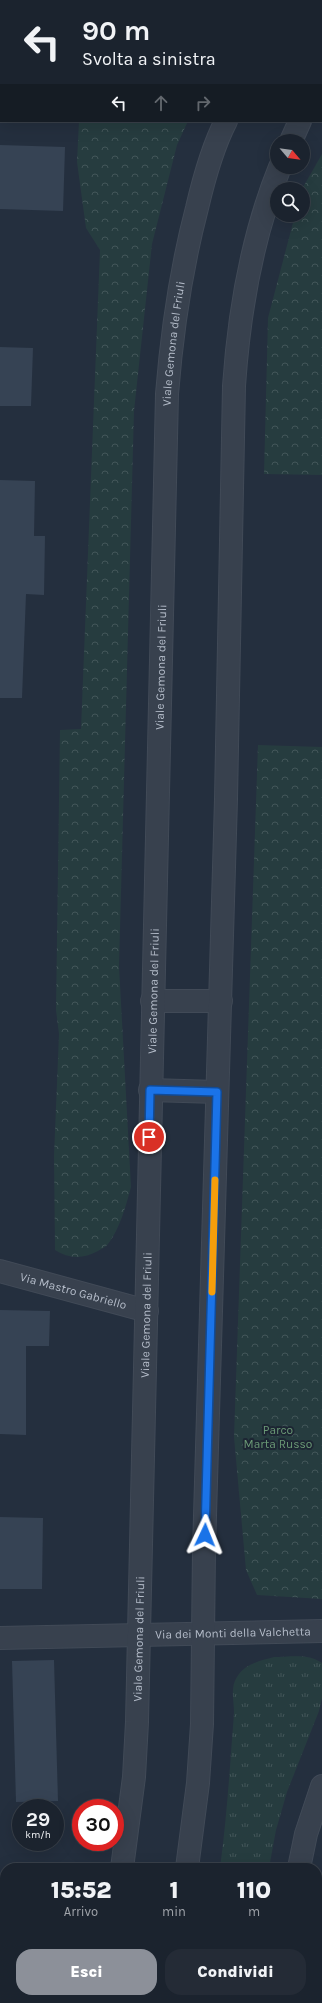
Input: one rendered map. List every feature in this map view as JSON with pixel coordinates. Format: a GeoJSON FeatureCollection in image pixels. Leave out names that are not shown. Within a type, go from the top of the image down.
{"type":"FeatureCollection","features":[{"type":"Feature","properties":{"kind":"street","name":"Viale Gemona del Friuli"},"geometry":{"type":"LineString","coordinates":[[123,1863],[134,1777],[147,1311],[150,1090],[167,394],[171,342],[178,288],[204,180],[226,122]]}},
{"type":"Feature","properties":{"kind":"street"},"geometry":{"type":"LineString","coordinates":[[294,134],[300,122]]}},
{"type":"Feature","properties":{"kind":"street"},"geometry":{"type":"LineString","coordinates":[[188,1863],[198,1783],[202,1724],[203,1633],[234,402],[237,344],[256,246],[278,174]]}},
{"type":"Feature","properties":{"kind":"street"},"geometry":{"type":"LineString","coordinates":[[152,1001],[220,1001]]}},
{"type":"Feature","properties":{"kind":"street"},"geometry":{"type":"LineString","coordinates":[[150,1090],[217,1092]]}},
{"type":"Feature","properties":{"kind":"street","name":"Via Mastro Gabriello"},"geometry":{"type":"LineString","coordinates":[[0,1271],[147,1311]]}},
{"type":"Feature","properties":{"kind":"street","name":"Via dei Monti della Valchetta"},"geometry":{"type":"LineString","coordinates":[[0,1638],[137,1634],[322,1632]]}},
{"type":"Feature","properties":{"kind":"street"},"geometry":{"type":"LineString","coordinates":[[300,1863],[306,1834],[322,1786]]}},
{"type":"Feature","properties":{"kind":"green space"},"geometry":{"type":"Polygon","coordinates":[[[79,122],[188,122],[177,145],[152,244],[134,411],[119,966],[131,1187],[119,1224],[108,1244],[92,1254],[81,1257],[66,1255],[55,1250],[54,1156],[59,1034],[56,1010],[60,730],[81,729],[100,250],[86,228],[77,162],[79,122]]]}},
{"type":"Feature","properties":{"kind":"green space"},"geometry":{"type":"Polygon","coordinates":[[[322,154],[322,475],[264,474],[268,318],[293,222],[310,222],[310,182],[306,182],[322,154]]]}},
{"type":"Feature","properties":{"kind":"green space","name":"Parco Marta Russo"},"geometry":{"type":"Polygon","coordinates":[[[258,745],[322,747],[322,1599],[257,1595],[246,1570],[234,1437],[258,745]]]}},
{"type":"Feature","properties":{"kind":"green space"},"geometry":{"type":"Polygon","coordinates":[[[292,1656],[311,1658],[322,1663],[322,1698],[319,1711],[287,1792],[276,1830],[270,1863],[221,1863],[234,1713],[234,1685],[237,1677],[244,1669],[263,1660],[274,1657],[292,1656]]]}},
{"type":"Feature","properties":{"kind":"building"},"geometry":{"type":"Polygon","coordinates":[[[0,145],[65,147],[63,211],[0,209],[0,145]]]}},
{"type":"Feature","properties":{"kind":"building"},"geometry":{"type":"Polygon","coordinates":[[[0,347],[33,348],[31,406],[0,406],[0,347]]]}},
{"type":"Feature","properties":{"kind":"building"},"geometry":{"type":"Polygon","coordinates":[[[0,480],[35,481],[34,536],[45,536],[44,595],[26,594],[22,698],[0,698],[0,480]]]}},
{"type":"Feature","properties":{"kind":"building"},"geometry":{"type":"Polygon","coordinates":[[[0,1310],[50,1311],[49,1346],[26,1346],[26,1435],[0,1434],[0,1310]]]}},
{"type":"Feature","properties":{"kind":"building"},"geometry":{"type":"Polygon","coordinates":[[[0,1517],[43,1518],[42,1589],[0,1589],[0,1517]]]}},
{"type":"Feature","properties":{"kind":"building"},"geometry":{"type":"Polygon","coordinates":[[[54,1660],[58,1799],[16,1799],[12,1661],[54,1660]]]}},
{"type":"Feature","properties":{"kind":"slow traffic"},"geometry":{"type":"LineString","coordinates":[[212,1292],[215,1180]]}},
{"type":"Feature","properties":{"kind":"route"},"geometry":{"type":"LineString","coordinates":[[149,1137],[150,1090],[217,1092],[205,1535]]}}]}
